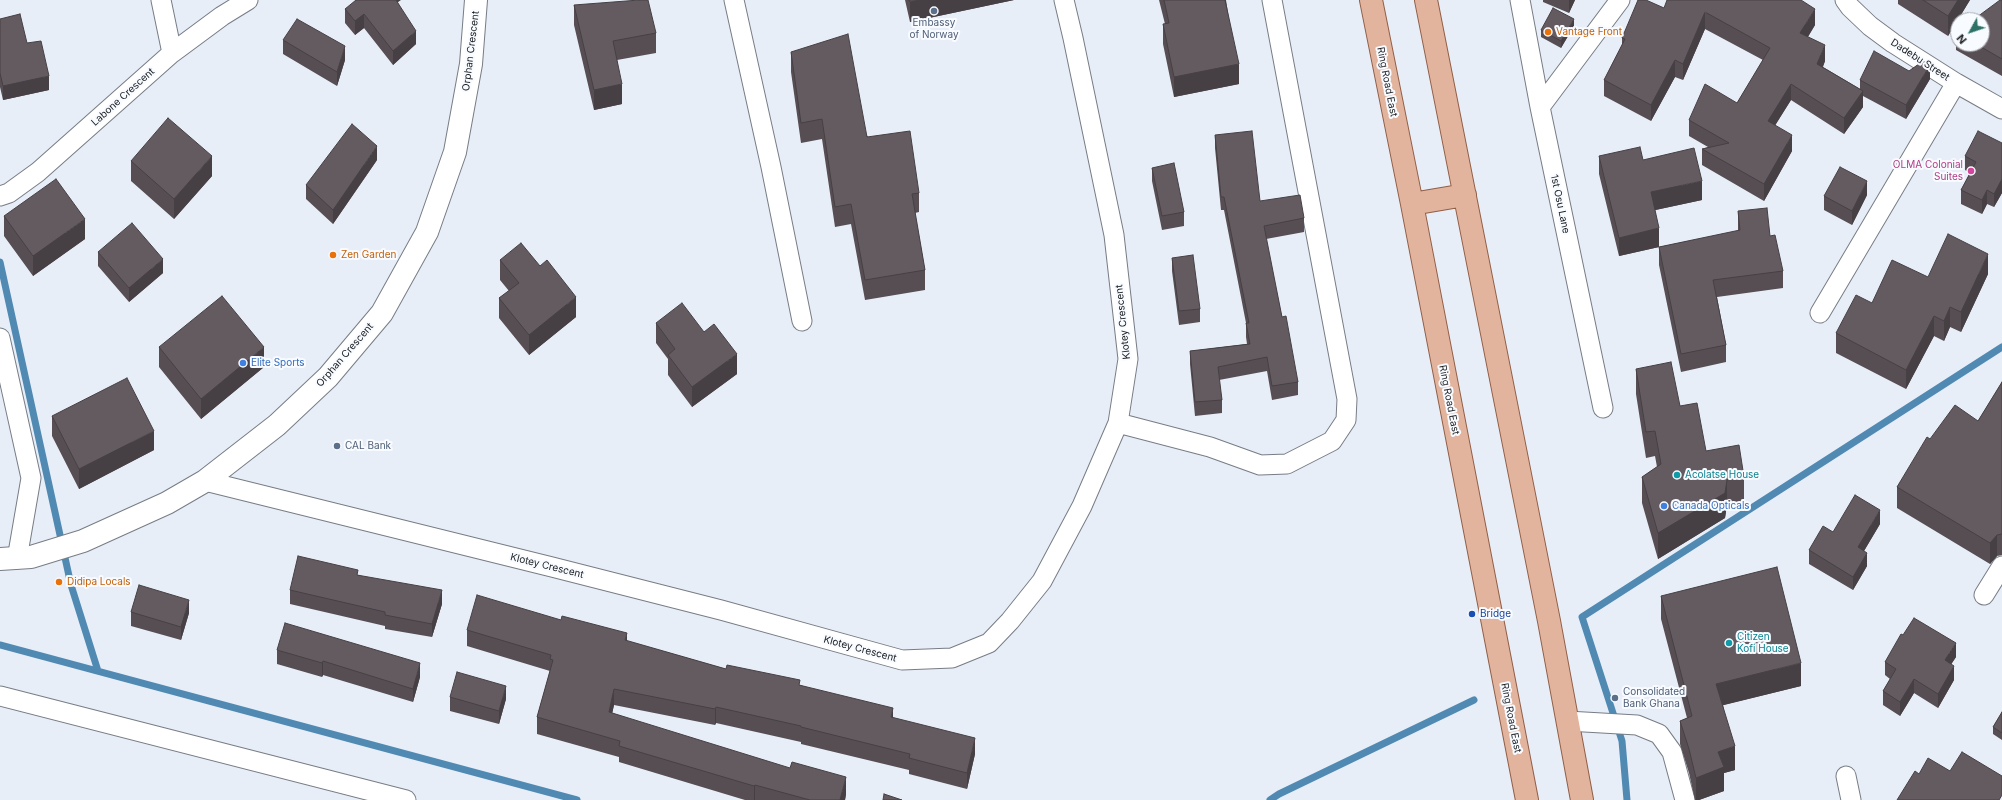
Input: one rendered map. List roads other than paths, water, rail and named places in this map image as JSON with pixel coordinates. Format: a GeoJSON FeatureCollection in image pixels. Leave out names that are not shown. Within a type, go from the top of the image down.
{"type":"FeatureCollection","features":[{"type":"Feature","properties":{"kind":"main road","name":"Ring Road East"},"geometry":{"type":"LineString","coordinates":[[1371,0],[1527,800]]}},
{"type":"Feature","properties":{"kind":"main road"},"geometry":{"type":"LineString","coordinates":[[1426,0],[1582,800]]}},
{"type":"Feature","properties":{"kind":"main road"},"geometry":{"type":"LineString","coordinates":[[1412,204],[1465,195]]}},
{"type":"Feature","properties":{"kind":"street"},"geometry":{"type":"LineString","coordinates":[[161,0],[172,53]]}},
{"type":"Feature","properties":{"kind":"street","name":"Labone Crescent"},"geometry":{"type":"LineString","coordinates":[[4,194],[38,172],[172,53],[222,16],[248,0]]}},
{"type":"Feature","properties":{"kind":"street","name":"Orphan Crescent"},"geometry":{"type":"LineString","coordinates":[[16,558],[83,542],[167,503],[205,482],[277,425],[328,377],[382,312],[427,232],[456,152],[471,64],[476,0]]}},
{"type":"Feature","properties":{"kind":"street"},"geometry":{"type":"LineString","coordinates":[[734,0],[771,167],[802,321]]}},
{"type":"Feature","properties":{"kind":"street","name":"Klotey Crescent"},"geometry":{"type":"LineString","coordinates":[[205,482],[560,569],[902,660],[952,658],[989,643],[1010,621],[1042,581],[1082,506],[1118,423],[1128,359],[1114,235],[1064,0]]}},
{"type":"Feature","properties":{"kind":"street"},"geometry":{"type":"LineString","coordinates":[[1118,423],[1210,447],[1260,465],[1287,464],[1332,441],[1346,420],[1347,399],[1272,0]]}},
{"type":"Feature","properties":{"kind":"street","name":"1st Osu Lane"},"geometry":{"type":"LineString","coordinates":[[1520,0],[1540,107],[1603,408]]}},
{"type":"Feature","properties":{"kind":"street"},"geometry":{"type":"LineString","coordinates":[[1540,107],[1620,0]]}},
{"type":"Feature","properties":{"kind":"street","name":"Dadebu Street"},"geometry":{"type":"LineString","coordinates":[[1845,0],[1850,7],[1870,26],[1956,83],[2002,109]]}},
{"type":"Feature","properties":{"kind":"street"},"geometry":{"type":"LineString","coordinates":[[1820,313],[1956,83]]}},
{"type":"Feature","properties":{"kind":"street"},"geometry":{"type":"LineString","coordinates":[[0,338],[31,478],[16,558]]}},
{"type":"Feature","properties":{"kind":"street"},"geometry":{"type":"LineString","coordinates":[[1984,595],[2002,566]]}},
{"type":"Feature","properties":{"kind":"street"},"geometry":{"type":"LineString","coordinates":[[0,696],[406,800]]}},
{"type":"Feature","properties":{"kind":"street"},"geometry":{"type":"LineString","coordinates":[[1567,721],[1637,725],[1659,734],[1672,752],[1685,800]]}},
{"type":"Feature","properties":{"kind":"street"},"geometry":{"type":"LineString","coordinates":[[1846,776],[1851,800]]}},
{"type":"Feature","properties":{"kind":"waterway"},"geometry":{"type":"LineString","coordinates":[[0,262],[71,585],[98,671]]}},
{"type":"Feature","properties":{"kind":"waterway"},"geometry":{"type":"LineString","coordinates":[[1627,800],[1622,741],[1582,617],[2002,347]]}},
{"type":"Feature","properties":{"kind":"waterway"},"geometry":{"type":"LineString","coordinates":[[0,645],[577,800]]}},
{"type":"Feature","properties":{"kind":"waterway"},"geometry":{"type":"LineString","coordinates":[[1270,800],[1279,794],[1474,700]]}},
{"type":"Feature","properties":{"kind":"place","name":"Embassy of Norway"},"geometry":{"type":"Point","coordinates":[934,11]}},
{"type":"Feature","properties":{"kind":"place","name":"Vantage Front"},"geometry":{"type":"Point","coordinates":[1548,32]}},
{"type":"Feature","properties":{"kind":"place","name":"OLMA Colonial Suites"},"geometry":{"type":"Point","coordinates":[1971,171]}},
{"type":"Feature","properties":{"kind":"place","name":"Zen Garden"},"geometry":{"type":"Point","coordinates":[333,255]}},
{"type":"Feature","properties":{"kind":"place","name":"Elite Sports"},"geometry":{"type":"Point","coordinates":[243,363]}},
{"type":"Feature","properties":{"kind":"place","name":"CAL Bank"},"geometry":{"type":"Point","coordinates":[337,446]}},
{"type":"Feature","properties":{"kind":"place","name":"Acolatse House"},"geometry":{"type":"Point","coordinates":[1677,475]}},
{"type":"Feature","properties":{"kind":"place","name":"Canada Opticals"},"geometry":{"type":"Point","coordinates":[1664,506]}},
{"type":"Feature","properties":{"kind":"place","name":"Didipa Locals"},"geometry":{"type":"Point","coordinates":[59,582]}},
{"type":"Feature","properties":{"kind":"place","name":"Bridge"},"geometry":{"type":"Point","coordinates":[1472,614]}},
{"type":"Feature","properties":{"kind":"place","name":"Citizen Kofi House"},"geometry":{"type":"Point","coordinates":[1729,643]}},
{"type":"Feature","properties":{"kind":"place","name":"Consolidated Bank Ghana"},"geometry":{"type":"Point","coordinates":[1615,698]}}]}
